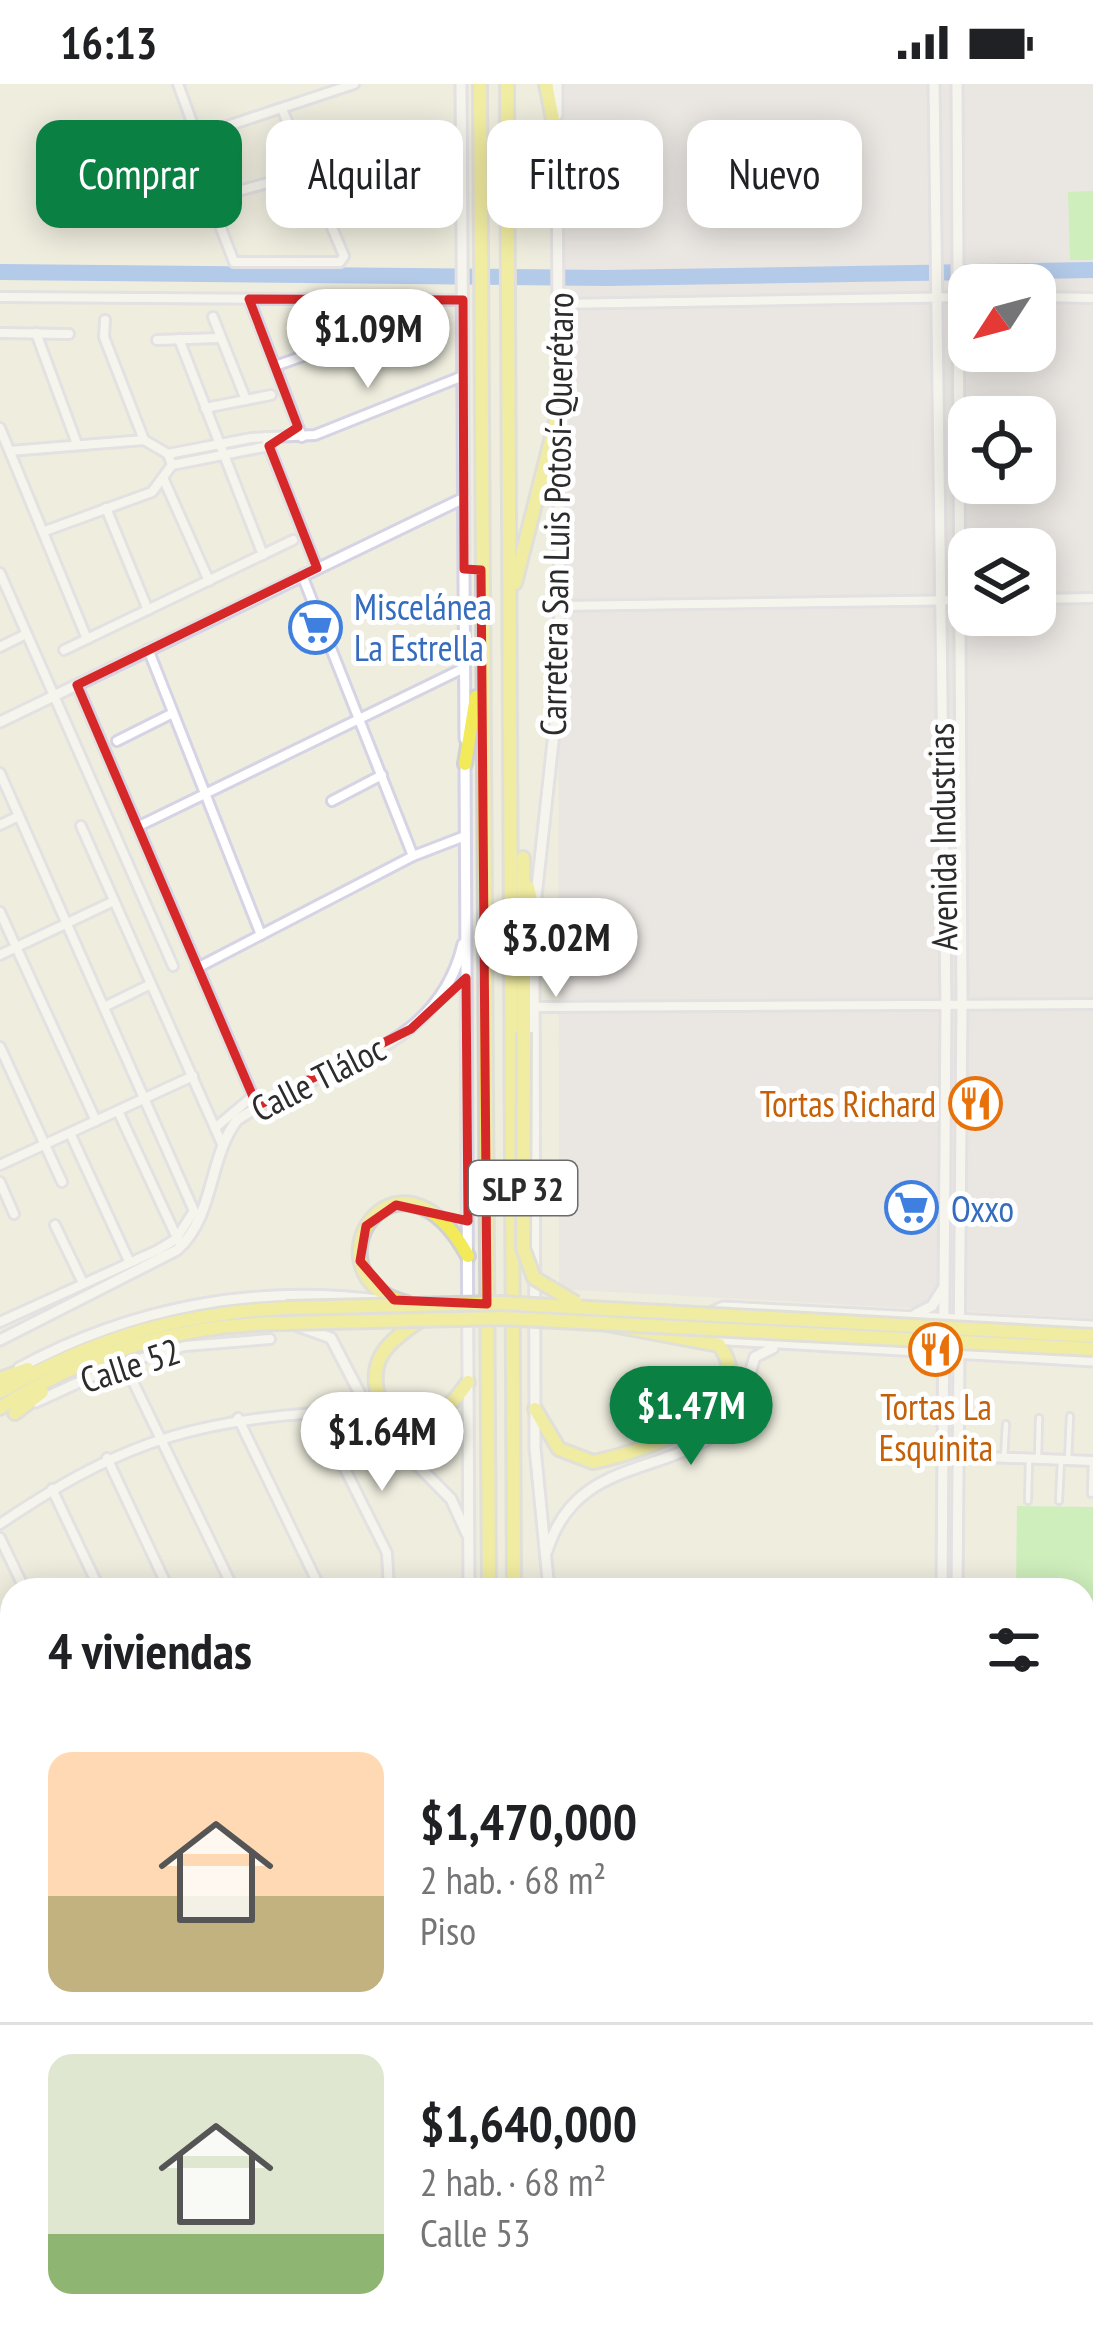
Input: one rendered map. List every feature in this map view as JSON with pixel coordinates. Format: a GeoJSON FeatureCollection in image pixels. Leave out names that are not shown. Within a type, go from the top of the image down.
{"type":"FeatureCollection","features":[{"type":"Feature","properties":{"kind":"highway"},"geometry":{"type":"LineString","coordinates":[[480,84],[489,1578]]}},
{"type":"Feature","properties":{"kind":"highway"},"geometry":{"type":"LineString","coordinates":[[507,84],[514,1578]]}},
{"type":"Feature","properties":{"kind":"highway"},"geometry":{"type":"LineString","coordinates":[[546,84],[553,120]]}},
{"type":"Feature","properties":{"kind":"highway"},"geometry":{"type":"LineString","coordinates":[[510,602],[558,413]]}},
{"type":"Feature","properties":{"kind":"highway"},"geometry":{"type":"LineString","coordinates":[[465,764],[482,666]]}},
{"type":"Feature","properties":{"kind":"highway"},"geometry":{"type":"LineString","coordinates":[[512,797],[534,915]]}},
{"type":"Feature","properties":{"kind":"highway","name":"SLP 32"},"geometry":{"type":"LineString","coordinates":[[523,858],[525,1261],[540,1284],[589,1309]]}},
{"type":"Feature","properties":{"kind":"highway"},"geometry":{"type":"LineString","coordinates":[[468,1256],[448,1221],[416,1202],[373,1217],[359,1242],[365,1275],[382,1294],[420,1313],[378,1357],[374,1370],[379,1399],[402,1419],[417,1421],[444,1413],[468,1382]]}},
{"type":"Feature","properties":{"kind":"highway","name":"SLP 32"},"geometry":{"type":"LineString","coordinates":[[5,1401],[63,1356],[153,1324],[204,1313],[287,1316],[589,1309],[1093,1336]]}},
{"type":"Feature","properties":{"kind":"highway","name":"SLP 32"},"geometry":{"type":"LineString","coordinates":[[501,1311],[606,1324],[1093,1349]]}},
{"type":"Feature","properties":{"kind":"highway","name":"SLP 32"},"geometry":{"type":"LineString","coordinates":[[5,1401],[156,1337],[287,1316]]}},
{"type":"Feature","properties":{"kind":"highway"},"geometry":{"type":"LineString","coordinates":[[535,1409],[559,1449],[577,1459],[612,1458],[684,1428],[719,1406],[728,1392],[727,1356],[705,1339],[620,1330],[606,1324]]}},
{"type":"Feature","properties":{"kind":"highway"},"geometry":{"type":"LineString","coordinates":[[0,1379],[63,1356]]}},
{"type":"Feature","properties":{"kind":"highway"},"geometry":{"type":"LineString","coordinates":[[70,1371],[124,1363]]}},
{"type":"Feature","properties":{"kind":"main road"},"geometry":{"type":"LineString","coordinates":[[461,84],[469,1578]]}},
{"type":"Feature","properties":{"kind":"main road","name":"Carretera San Luis Potosí-Querétaro"},"geometry":{"type":"LineString","coordinates":[[556,84],[557,120]]}},
{"type":"Feature","properties":{"kind":"main road","name":"Avenida Industrias"},"geometry":{"type":"LineString","coordinates":[[934,84],[946,1004],[942,1578]]}},
{"type":"Feature","properties":{"kind":"main road","name":"Avenida Industrias"},"geometry":{"type":"LineString","coordinates":[[957,84],[958,264]]}},
{"type":"Feature","properties":{"kind":"main road","name":"Carretera San Luis Potosí-Querétaro"},"geometry":{"type":"LineString","coordinates":[[548,1578],[535,1409],[534,915],[560,678],[558,228]]}},
{"type":"Feature","properties":{"kind":"main road","name":"Avenida Industrias"},"geometry":{"type":"LineString","coordinates":[[962,372],[963,528]]}},
{"type":"Feature","properties":{"kind":"main road"},"geometry":{"type":"LineString","coordinates":[[0,722],[464,498]]}},
{"type":"Feature","properties":{"kind":"main road","name":"Avenida Industrias"},"geometry":{"type":"LineString","coordinates":[[957,1578],[964,636]]}},
{"type":"Feature","properties":{"kind":"main road","name":"Calle Tláloc"},"geometry":{"type":"LineString","coordinates":[[181,1241],[212,1184],[222,1144],[237,1120],[255,1101],[426,1019],[453,982],[466,933]]}},
{"type":"Feature","properties":{"kind":"main road"},"geometry":{"type":"LineString","coordinates":[[0,1340],[151,1266],[181,1241]]}},
{"type":"Feature","properties":{"kind":"main road"},"geometry":{"type":"LineString","coordinates":[[908,1316],[932,1306],[944,1278]]}},
{"type":"Feature","properties":{"kind":"main road"},"geometry":{"type":"LineString","coordinates":[[960,1289],[970,1310],[986,1318]]}},
{"type":"Feature","properties":{"kind":"main road"},"geometry":{"type":"LineString","coordinates":[[0,1379],[101,1330],[203,1302],[351,1296],[420,1313]]}},
{"type":"Feature","properties":{"kind":"main road","name":"SLP 32"},"geometry":{"type":"LineString","coordinates":[[707,1315],[723,1307],[1010,1318],[1093,1326]]}},
{"type":"Feature","properties":{"kind":"main road"},"geometry":{"type":"LineString","coordinates":[[287,1316],[331,1338],[374,1420],[451,1499],[469,1538]]}},
{"type":"Feature","properties":{"kind":"main road"},"geometry":{"type":"LineString","coordinates":[[908,1316],[921,1322],[926,1333],[910,1351]]}},
{"type":"Feature","properties":{"kind":"main road"},"geometry":{"type":"LineString","coordinates":[[1010,1318],[995,1325],[989,1339],[996,1351],[1010,1355]]}},
{"type":"Feature","properties":{"kind":"main road"},"geometry":{"type":"LineString","coordinates":[[705,1339],[1093,1361]]}},
{"type":"Feature","properties":{"kind":"main road"},"geometry":{"type":"LineString","coordinates":[[546,1556],[555,1527],[576,1498],[605,1479],[721,1428],[745,1399],[755,1358],[765,1349],[797,1345]]}},
{"type":"Feature","properties":{"kind":"main road"},"geometry":{"type":"LineString","coordinates":[[910,1351],[935,1360],[944,1384]]}},
{"type":"Feature","properties":{"kind":"main road"},"geometry":{"type":"LineString","coordinates":[[960,1377],[985,1354]]}},
{"type":"Feature","properties":{"kind":"main road","name":"Calle 52"},"geometry":{"type":"LineString","coordinates":[[0,1422],[5,1401],[124,1363]]}},
{"type":"Feature","properties":{"kind":"street"},"geometry":{"type":"LineString","coordinates":[[178,84],[187,120]]}},
{"type":"Feature","properties":{"kind":"street"},"geometry":{"type":"LineString","coordinates":[[242,123],[330,88],[354,84]]}},
{"type":"Feature","properties":{"kind":"street"},"geometry":{"type":"LineString","coordinates":[[282,109],[287,120]]}},
{"type":"Feature","properties":{"kind":"street"},"geometry":{"type":"LineString","coordinates":[[220,228],[234,262],[344,260],[331,228]]}},
{"type":"Feature","properties":{"kind":"street"},"geometry":{"type":"LineString","coordinates":[[559,304],[948,292]]}},
{"type":"Feature","properties":{"kind":"street"},"geometry":{"type":"LineString","coordinates":[[0,297],[462,296]]}},
{"type":"Feature","properties":{"kind":"street"},"geometry":{"type":"LineString","coordinates":[[1056,297],[1093,298]]}},
{"type":"Feature","properties":{"kind":"street"},"geometry":{"type":"LineString","coordinates":[[249,299],[302,437]]}},
{"type":"Feature","properties":{"kind":"street"},"geometry":{"type":"LineString","coordinates":[[213,316],[246,400]]}},
{"type":"Feature","properties":{"kind":"street"},"geometry":{"type":"LineString","coordinates":[[105,320],[104,337],[144,440]]}},
{"type":"Feature","properties":{"kind":"street"},"geometry":{"type":"LineString","coordinates":[[0,333],[68,334]]}},
{"type":"Feature","properties":{"kind":"street"},"geometry":{"type":"LineString","coordinates":[[37,333],[77,444]]}},
{"type":"Feature","properties":{"kind":"street"},"geometry":{"type":"LineString","coordinates":[[274,365],[366,334]]}},
{"type":"Feature","properties":{"kind":"street"},"geometry":{"type":"LineString","coordinates":[[157,340],[221,338]]}},
{"type":"Feature","properties":{"kind":"street"},"geometry":{"type":"LineString","coordinates":[[178,339],[263,555]]}},
{"type":"Feature","properties":{"kind":"street"},"geometry":{"type":"LineString","coordinates":[[172,465],[280,438],[302,437],[463,376]]}},
{"type":"Feature","properties":{"kind":"street"},"geometry":{"type":"LineString","coordinates":[[205,408],[272,394]]}},
{"type":"Feature","properties":{"kind":"street"},"geometry":{"type":"LineString","coordinates":[[0,428],[88,639]]}},
{"type":"Feature","properties":{"kind":"street"},"geometry":{"type":"LineString","coordinates":[[10,451],[144,440],[169,454],[218,442],[267,441]]}},
{"type":"Feature","properties":{"kind":"street"},"geometry":{"type":"LineString","coordinates":[[267,441],[317,568]]}},
{"type":"Feature","properties":{"kind":"street"},"geometry":{"type":"LineString","coordinates":[[45,531],[152,491],[172,465],[169,454]]}},
{"type":"Feature","properties":{"kind":"street"},"geometry":{"type":"LineString","coordinates":[[164,480],[209,580]]}},
{"type":"Feature","properties":{"kind":"street"},"geometry":{"type":"LineString","coordinates":[[106,508],[148,610]]}},
{"type":"Feature","properties":{"kind":"street"},"geometry":{"type":"LineString","coordinates":[[64,650],[293,540]]}},
{"type":"Feature","properties":{"kind":"street"},"geometry":{"type":"LineString","coordinates":[[0,573],[172,966]]}},
{"type":"Feature","properties":{"kind":"street"},"geometry":{"type":"LineString","coordinates":[[302,575],[413,856]]}},
{"type":"Feature","properties":{"kind":"street"},"geometry":{"type":"LineString","coordinates":[[1056,599],[1093,598]]}},
{"type":"Feature","properties":{"kind":"street"},"geometry":{"type":"LineString","coordinates":[[560,606],[948,600]]}},
{"type":"Feature","properties":{"kind":"street"},"geometry":{"type":"LineString","coordinates":[[0,647],[26,634]]}},
{"type":"Feature","properties":{"kind":"street"},"geometry":{"type":"LineString","coordinates":[[148,649],[260,935]]}},
{"type":"Feature","properties":{"kind":"street"},"geometry":{"type":"LineString","coordinates":[[137,827],[464,668]]}},
{"type":"Feature","properties":{"kind":"street"},"geometry":{"type":"LineString","coordinates":[[74,686],[255,1101],[215,1128]]}},
{"type":"Feature","properties":{"kind":"street"},"geometry":{"type":"LineString","coordinates":[[117,741],[173,713]]}},
{"type":"Feature","properties":{"kind":"street"},"geometry":{"type":"LineString","coordinates":[[0,773],[194,1211],[181,1241],[0,1322]]}},
{"type":"Feature","properties":{"kind":"street"},"geometry":{"type":"LineString","coordinates":[[332,801],[382,775]]}},
{"type":"Feature","properties":{"kind":"street"},"geometry":{"type":"LineString","coordinates":[[0,825],[19,816]]}},
{"type":"Feature","properties":{"kind":"street"},"geometry":{"type":"LineString","coordinates":[[81,826],[222,1144]]}},
{"type":"Feature","properties":{"kind":"street"},"geometry":{"type":"LineString","coordinates":[[197,968],[413,856],[465,836]]}},
{"type":"Feature","properties":{"kind":"street"},"geometry":{"type":"LineString","coordinates":[[0,955],[114,902]]}},
{"type":"Feature","properties":{"kind":"street"},"geometry":{"type":"LineString","coordinates":[[0,912],[96,1121]]}},
{"type":"Feature","properties":{"kind":"street"},"geometry":{"type":"LineString","coordinates":[[104,1007],[151,984]]}},
{"type":"Feature","properties":{"kind":"street"},"geometry":{"type":"LineString","coordinates":[[534,1007],[1093,1004]]}},
{"type":"Feature","properties":{"kind":"street"},"geometry":{"type":"LineString","coordinates":[[0,1047],[62,1182]]}},
{"type":"Feature","properties":{"kind":"street"},"geometry":{"type":"LineString","coordinates":[[0,1165],[193,1076]]}},
{"type":"Feature","properties":{"kind":"street"},"geometry":{"type":"LineString","coordinates":[[118,1111],[181,1241]]}},
{"type":"Feature","properties":{"kind":"street"},"geometry":{"type":"LineString","coordinates":[[70,1133],[128,1261]]}},
{"type":"Feature","properties":{"kind":"street"},"geometry":{"type":"LineString","coordinates":[[0,1182],[14,1214]]}},
{"type":"Feature","properties":{"kind":"street"},"geometry":{"type":"LineString","coordinates":[[55,1225],[83,1283]]}},
{"type":"Feature","properties":{"kind":"street"},"geometry":{"type":"LineString","coordinates":[[46,1300],[54,1314]]}},
{"type":"Feature","properties":{"kind":"street","name":"Calle 52"},"geometry":{"type":"LineString","coordinates":[[124,1363],[217,1340],[270,1340]]}},
{"type":"Feature","properties":{"kind":"street"},"geometry":{"type":"LineString","coordinates":[[124,1363],[228,1578]]}},
{"type":"Feature","properties":{"kind":"street"},"geometry":{"type":"LineString","coordinates":[[0,1524],[107,1458],[160,1437],[238,1418],[317,1413],[387,1553],[388,1578]]}},
{"type":"Feature","properties":{"kind":"street"},"geometry":{"type":"LineString","coordinates":[[1059,1501],[1070,1417]]}},
{"type":"Feature","properties":{"kind":"street"},"geometry":{"type":"LineString","coordinates":[[238,1418],[315,1578]]}},
{"type":"Feature","properties":{"kind":"street"},"geometry":{"type":"LineString","coordinates":[[1028,1501],[1039,1418]]}},
{"type":"Feature","properties":{"kind":"street"},"geometry":{"type":"LineString","coordinates":[[1004,1458],[1006,1424]]}},
{"type":"Feature","properties":{"kind":"street"},"geometry":{"type":"LineString","coordinates":[[960,1456],[1092,1461],[1091,1494]]}},
{"type":"Feature","properties":{"kind":"street"},"geometry":{"type":"LineString","coordinates":[[107,1458],[164,1578]]}},
{"type":"Feature","properties":{"kind":"street"},"geometry":{"type":"LineString","coordinates":[[52,1489],[94,1578]]}},
{"type":"Feature","properties":{"kind":"street"},"geometry":{"type":"LineString","coordinates":[[0,1538],[20,1578]]}},
{"type":"Feature","properties":{"kind":"highlighted area"},"geometry":{"type":"Polygon","coordinates":[[[249,299],[463,300],[464,569],[481,570],[487,1304],[394,1300],[360,1261],[366,1226],[396,1205],[468,1221],[466,978],[411,1029],[257,1106],[77,685],[317,568],[269,446],[298,427],[249,299]]]}},
{"type":"Feature","properties":{"kind":"shaded area"},"geometry":{"type":"Polygon","coordinates":[[[558,84],[1093,84],[1093,1318],[559,1289],[558,228],[663,228],[663,120],[558,120],[558,84]]]}},
{"type":"Feature","properties":{"kind":"green space"},"geometry":{"type":"Polygon","coordinates":[[[1093,191],[1093,260],[1070,260],[1068,192],[1093,191]]]}},
{"type":"Feature","properties":{"kind":"green space"},"geometry":{"type":"Polygon","coordinates":[[[1017,1506],[1093,1507],[1093,1578],[1016,1578],[1017,1506]]]}},
{"type":"Feature","properties":{"kind":"waterway"},"geometry":{"type":"LineString","coordinates":[[0,272],[606,278],[1093,270]]}},
{"type":"Feature","properties":{"kind":"place","name":"Miscelánea La Estrella"},"geometry":{"type":"Point","coordinates":[315,627]}},
{"type":"Feature","properties":{"kind":"place","name":"Tortas Richard"},"geometry":{"type":"Point","coordinates":[975,1103]}},
{"type":"Feature","properties":{"kind":"place","name":"Oxxo"},"geometry":{"type":"Point","coordinates":[912,1208]}},
{"type":"Feature","properties":{"kind":"place","name":"Tortas La Esquinita"},"geometry":{"type":"Point","coordinates":[936,1350]}}]}
